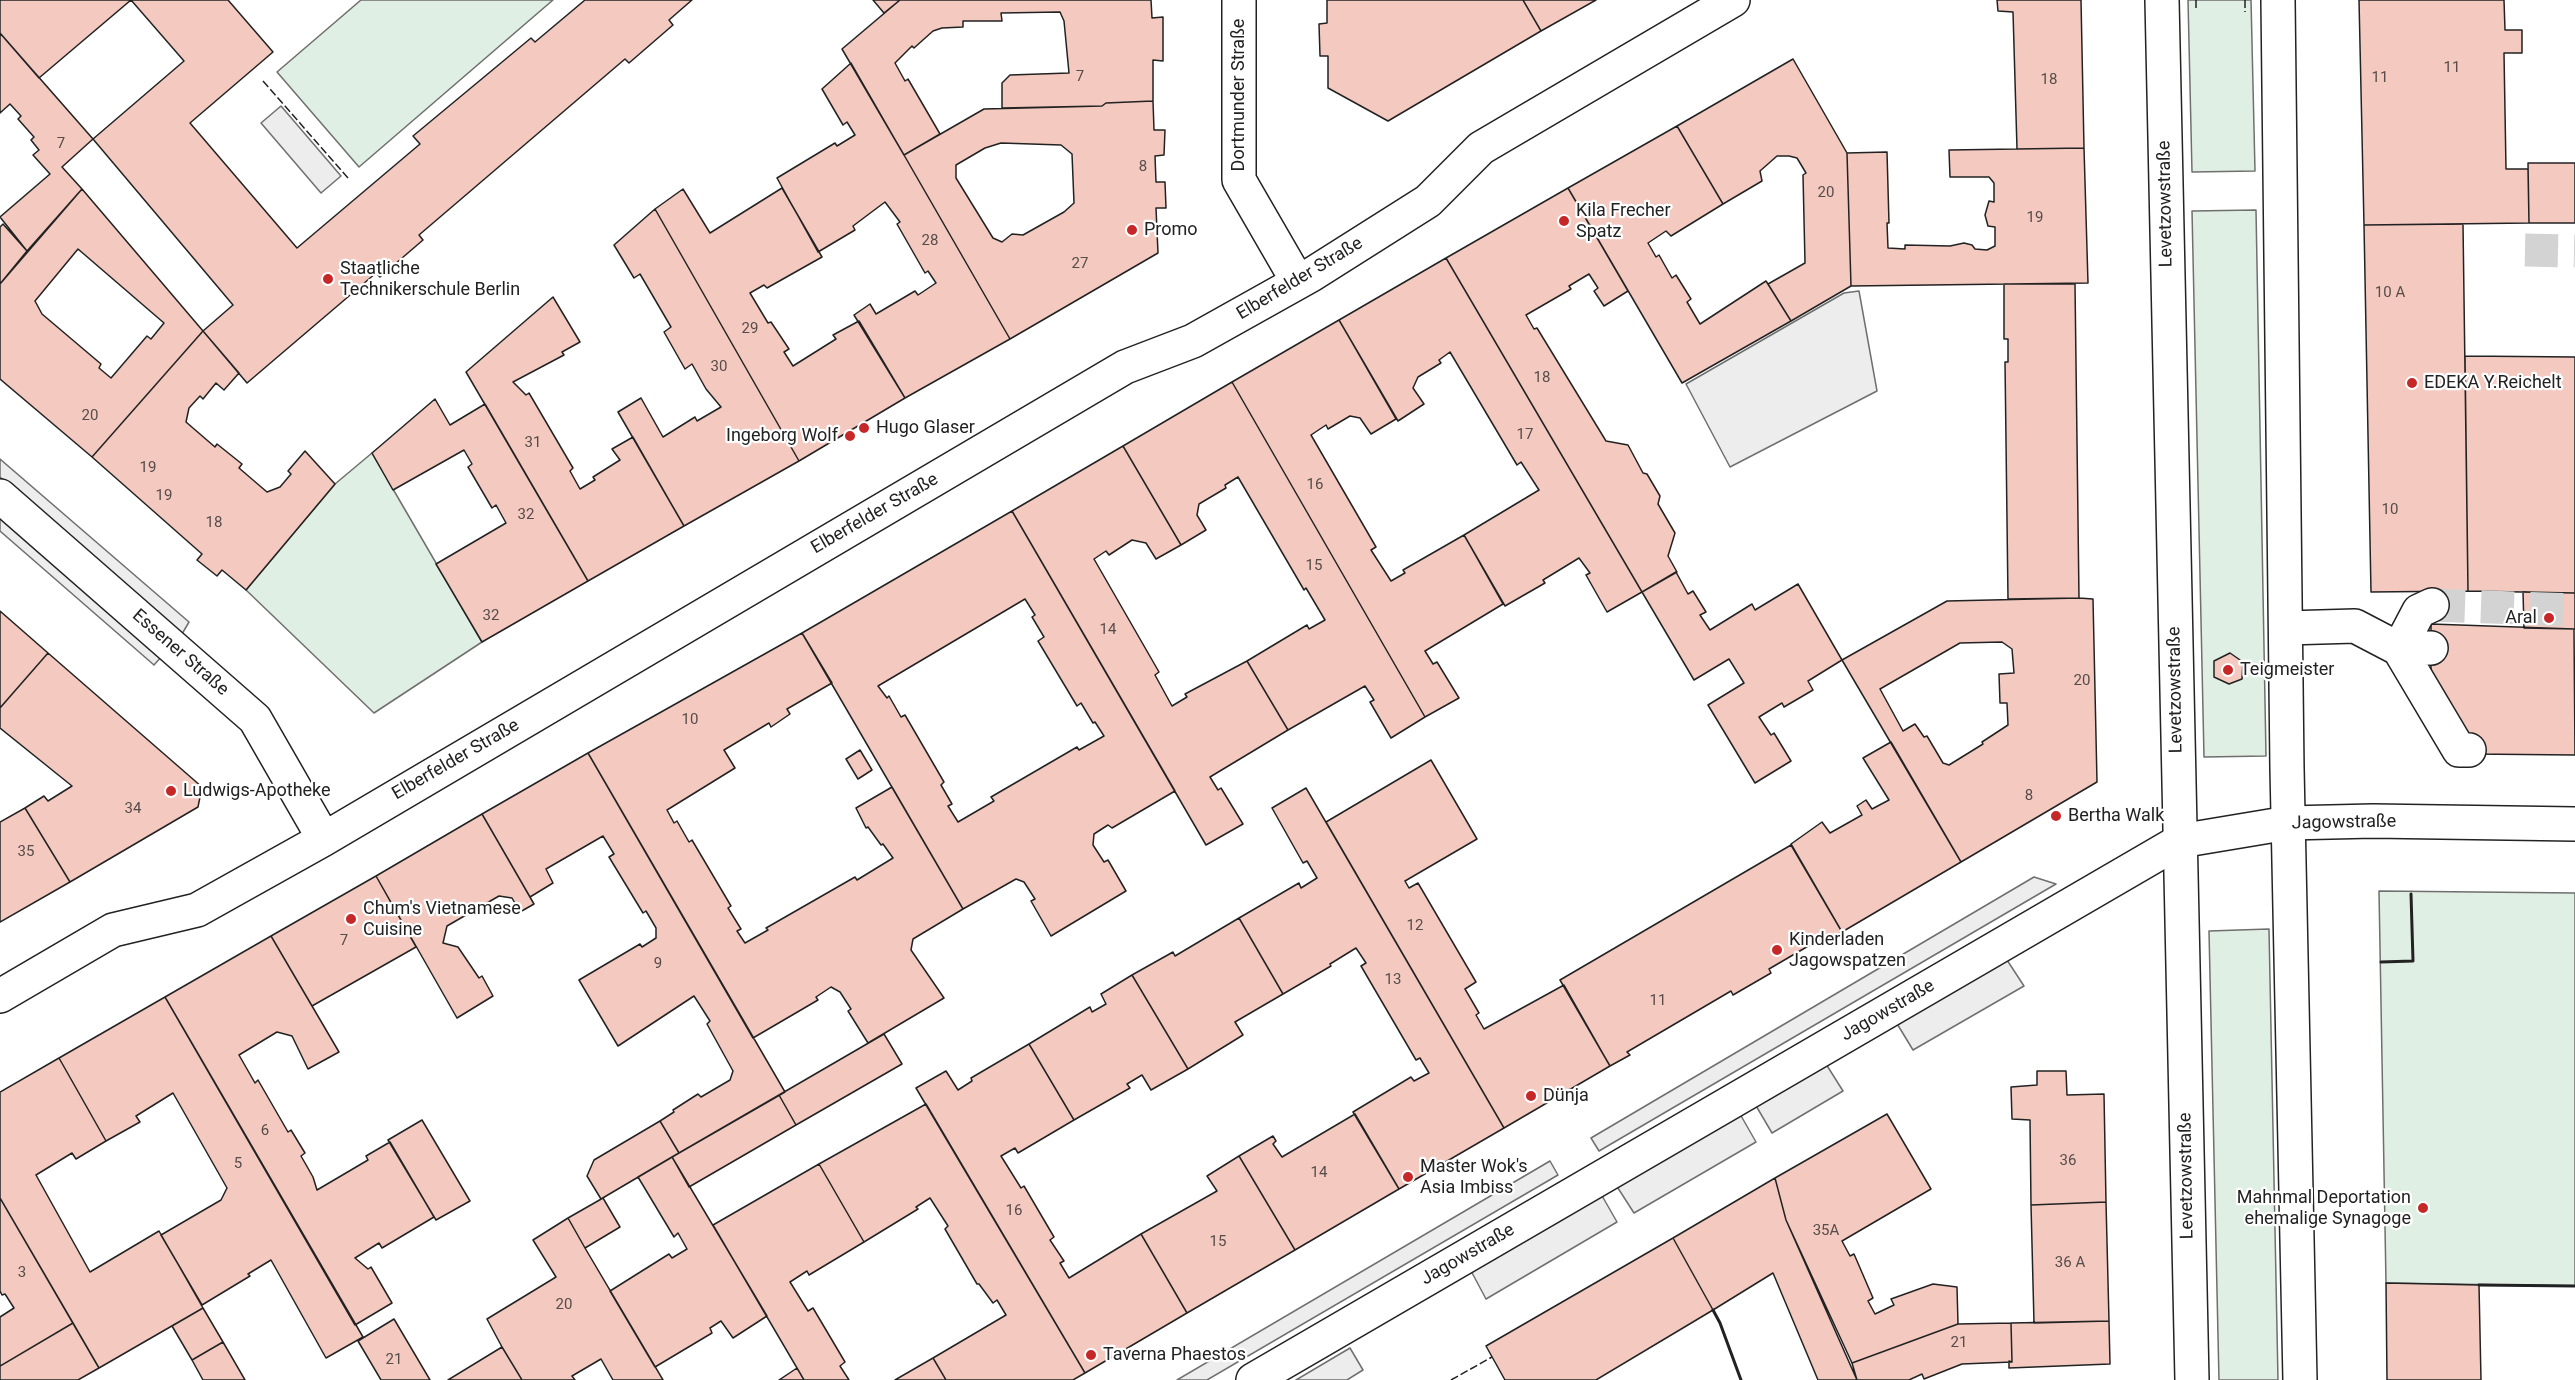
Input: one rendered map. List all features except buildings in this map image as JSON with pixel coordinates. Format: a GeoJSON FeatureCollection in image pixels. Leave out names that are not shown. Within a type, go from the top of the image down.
{"type":"FeatureCollection","features":[{"type":"Feature","properties":{"kind":"street","name":"Dortmunder Straße"},"geometry":{"type":"LineString","coordinates":[[1239,0],[1239,180],[1298,282]]}},
{"type":"Feature","properties":{"kind":"street","name":"Elberfelder Straße"},"geometry":{"type":"LineString","coordinates":[[0,996],[113,930],[197,910],[324,838],[1125,367],[1193,341],[1298,282],[1428,201],[1481,148],[1733,0]]}},
{"type":"Feature","properties":{"kind":"street","name":"Levetzowstraße"},"geometry":{"type":"LineString","coordinates":[[2162,0],[2192,1380]]}},
{"type":"Feature","properties":{"kind":"street"},"geometry":{"type":"LineString","coordinates":[[2278,0],[2288,823],[2300,1380]]}},
{"type":"Feature","properties":{"kind":"street","name":"Essener Straße"},"geometry":{"type":"LineString","coordinates":[[0,496],[255,719],[324,838]]}},
{"type":"Feature","properties":{"kind":"street"},"geometry":{"type":"LineString","coordinates":[[2399,649],[2419,611],[2432,605]]}},
{"type":"Feature","properties":{"kind":"street"},"geometry":{"type":"LineString","coordinates":[[2286,628],[2355,626],[2399,649],[2437,702],[2460,750],[2469,750]]}},
{"type":"Feature","properties":{"kind":"street"},"geometry":{"type":"LineString","coordinates":[[2399,649],[2431,648]]}},
{"type":"Feature","properties":{"kind":"street","name":"Jagowstraße"},"geometry":{"type":"LineString","coordinates":[[1252,1380],[2180,841],[2288,823],[2373,821],[2575,824]]}},
{"type":"Feature","properties":{"kind":"green space"},"geometry":{"type":"Polygon","coordinates":[[[361,0],[553,0],[359,167],[277,72],[361,0]]]}},
{"type":"Feature","properties":{"kind":"green space"},"geometry":{"type":"Polygon","coordinates":[[[2188,0],[2251,0],[2255,171],[2192,172],[2188,0]]]}},
{"type":"Feature","properties":{"kind":"green space"},"geometry":{"type":"Polygon","coordinates":[[[2256,210],[2266,756],[2204,757],[2192,211],[2256,210]]]}},
{"type":"Feature","properties":{"kind":"green space"},"geometry":{"type":"Polygon","coordinates":[[[372,453],[482,642],[374,713],[246,590],[335,484],[372,453]]]}},
{"type":"Feature","properties":{"kind":"green space"},"geometry":{"type":"Polygon","coordinates":[[[2379,891],[2575,893],[2575,1286],[2386,1283],[2379,891]]]}},
{"type":"Feature","properties":{"kind":"green space"},"geometry":{"type":"Polygon","coordinates":[[[2269,929],[2278,1380],[2219,1380],[2209,931],[2269,929]]]}},
{"type":"Feature","properties":{"kind":"shaded area"},"geometry":{"type":"Polygon","coordinates":[[[281,106],[341,176],[321,193],[261,123],[281,106]]]}},
{"type":"Feature","properties":{"kind":"shaded area"},"geometry":{"type":"Polygon","coordinates":[[[1859,291],[1877,391],[1730,467],[1686,384],[1844,293],[1859,291]]]}},
{"type":"Feature","properties":{"kind":"shaded area"},"geometry":{"type":"Polygon","coordinates":[[[0,459],[189,622],[182,634],[0,477],[0,459]]]}},
{"type":"Feature","properties":{"kind":"shaded area"},"geometry":{"type":"Polygon","coordinates":[[[0,515],[162,656],[154,665],[0,531],[0,515]]]}},
{"type":"Feature","properties":{"kind":"shaded area"},"geometry":{"type":"Polygon","coordinates":[[[2034,877],[2056,884],[1599,1151],[1591,1138],[2034,877]]]}},
{"type":"Feature","properties":{"kind":"shaded area"},"geometry":{"type":"Polygon","coordinates":[[[2007,960],[2024,986],[1913,1050],[1896,1022],[2007,960]]]}},
{"type":"Feature","properties":{"kind":"shaded area"},"geometry":{"type":"Polygon","coordinates":[[[1826,1064],[1843,1091],[1772,1133],[1755,1104],[1826,1064]]]}},
{"type":"Feature","properties":{"kind":"shaded area"},"geometry":{"type":"Polygon","coordinates":[[[1740,1114],[1756,1142],[1634,1213],[1616,1185],[1740,1114]]]}},
{"type":"Feature","properties":{"kind":"shaded area"},"geometry":{"type":"Polygon","coordinates":[[[1550,1161],[1558,1175],[1207,1380],[1177,1380],[1550,1161]]]}},
{"type":"Feature","properties":{"kind":"shaded area"},"geometry":{"type":"Polygon","coordinates":[[[1601,1194],[1617,1222],[1486,1299],[1470,1269],[1601,1194]]]}},
{"type":"Feature","properties":{"kind":"shaded area"},"geometry":{"type":"Polygon","coordinates":[[[1350,1348],[1363,1370],[1347,1380],[1296,1380],[1350,1348]]]}},
{"type":"Feature","properties":{"kind":"tunnel"},"geometry":{"type":"LineString","coordinates":[[2525,250],[2575,251]]}},
{"type":"Feature","properties":{"kind":"tunnel"},"geometry":{"type":"LineString","coordinates":[[2432,605],[2575,610]]}},
{"type":"Feature","properties":{"kind":"fence"},"geometry":{"type":"LineString","coordinates":[[2196,0],[2196,10]]}},
{"type":"Feature","properties":{"kind":"fence"},"geometry":{"type":"LineString","coordinates":[[2245,0],[2245,12]]}},
{"type":"Feature","properties":{"kind":"fence"},"geometry":{"type":"LineString","coordinates":[[263,81],[348,178]]}},
{"type":"Feature","properties":{"kind":"fence"},"geometry":{"type":"LineString","coordinates":[[1451,1380],[1492,1357]]}},
{"type":"Feature","properties":{"kind":"wall"},"geometry":{"type":"LineString","coordinates":[[2381,962],[2413,961],[2411,894]]}},
{"type":"Feature","properties":{"kind":"wall"},"geometry":{"type":"LineString","coordinates":[[2479,1285],[2575,1286]]}},
{"type":"Feature","properties":{"kind":"wall"},"geometry":{"type":"LineString","coordinates":[[1713,1310],[1741,1380]]}},
{"type":"Feature","properties":{"kind":"place","name":"Kila Frecher Spatz"},"geometry":{"type":"Point","coordinates":[1564,221]}},
{"type":"Feature","properties":{"kind":"place","name":"Promo"},"geometry":{"type":"Point","coordinates":[1132,230]}},
{"type":"Feature","properties":{"kind":"place","name":"Staatliche Technikerschule Berlin"},"geometry":{"type":"Point","coordinates":[328,279]}},
{"type":"Feature","properties":{"kind":"place","name":"EDEKA Y.Reichelt"},"geometry":{"type":"Point","coordinates":[2412,383]}},
{"type":"Feature","properties":{"kind":"place","name":"Hugo Glaser"},"geometry":{"type":"Point","coordinates":[864,428]}},
{"type":"Feature","properties":{"kind":"place","name":"Ingeborg Wolf"},"geometry":{"type":"Point","coordinates":[850,436]}},
{"type":"Feature","properties":{"kind":"place","name":"Aral"},"geometry":{"type":"Point","coordinates":[2549,618]}},
{"type":"Feature","properties":{"kind":"place","name":"Teigmeister"},"geometry":{"type":"Point","coordinates":[2228,670]}},
{"type":"Feature","properties":{"kind":"place","name":"Ludwigs-Apotheke"},"geometry":{"type":"Point","coordinates":[171,791]}},
{"type":"Feature","properties":{"kind":"place","name":"Bertha Walk"},"geometry":{"type":"Point","coordinates":[2056,816]}},
{"type":"Feature","properties":{"kind":"place","name":"Chum's Vietnamese Cuisine"},"geometry":{"type":"Point","coordinates":[351,919]}},
{"type":"Feature","properties":{"kind":"place","name":"Kinderladen Jagowspatzen"},"geometry":{"type":"Point","coordinates":[1777,950]}},
{"type":"Feature","properties":{"kind":"place","name":"Dünja"},"geometry":{"type":"Point","coordinates":[1531,1096]}},
{"type":"Feature","properties":{"kind":"place","name":"Master Wok's Asia Imbiss"},"geometry":{"type":"Point","coordinates":[1408,1177]}},
{"type":"Feature","properties":{"kind":"place","name":"Mahnmal Deportation ehemalige Synagoge"},"geometry":{"type":"Point","coordinates":[2423,1208]}},
{"type":"Feature","properties":{"kind":"place","name":"Taverna Phaestos"},"geometry":{"type":"Point","coordinates":[1091,1355]}}]}
